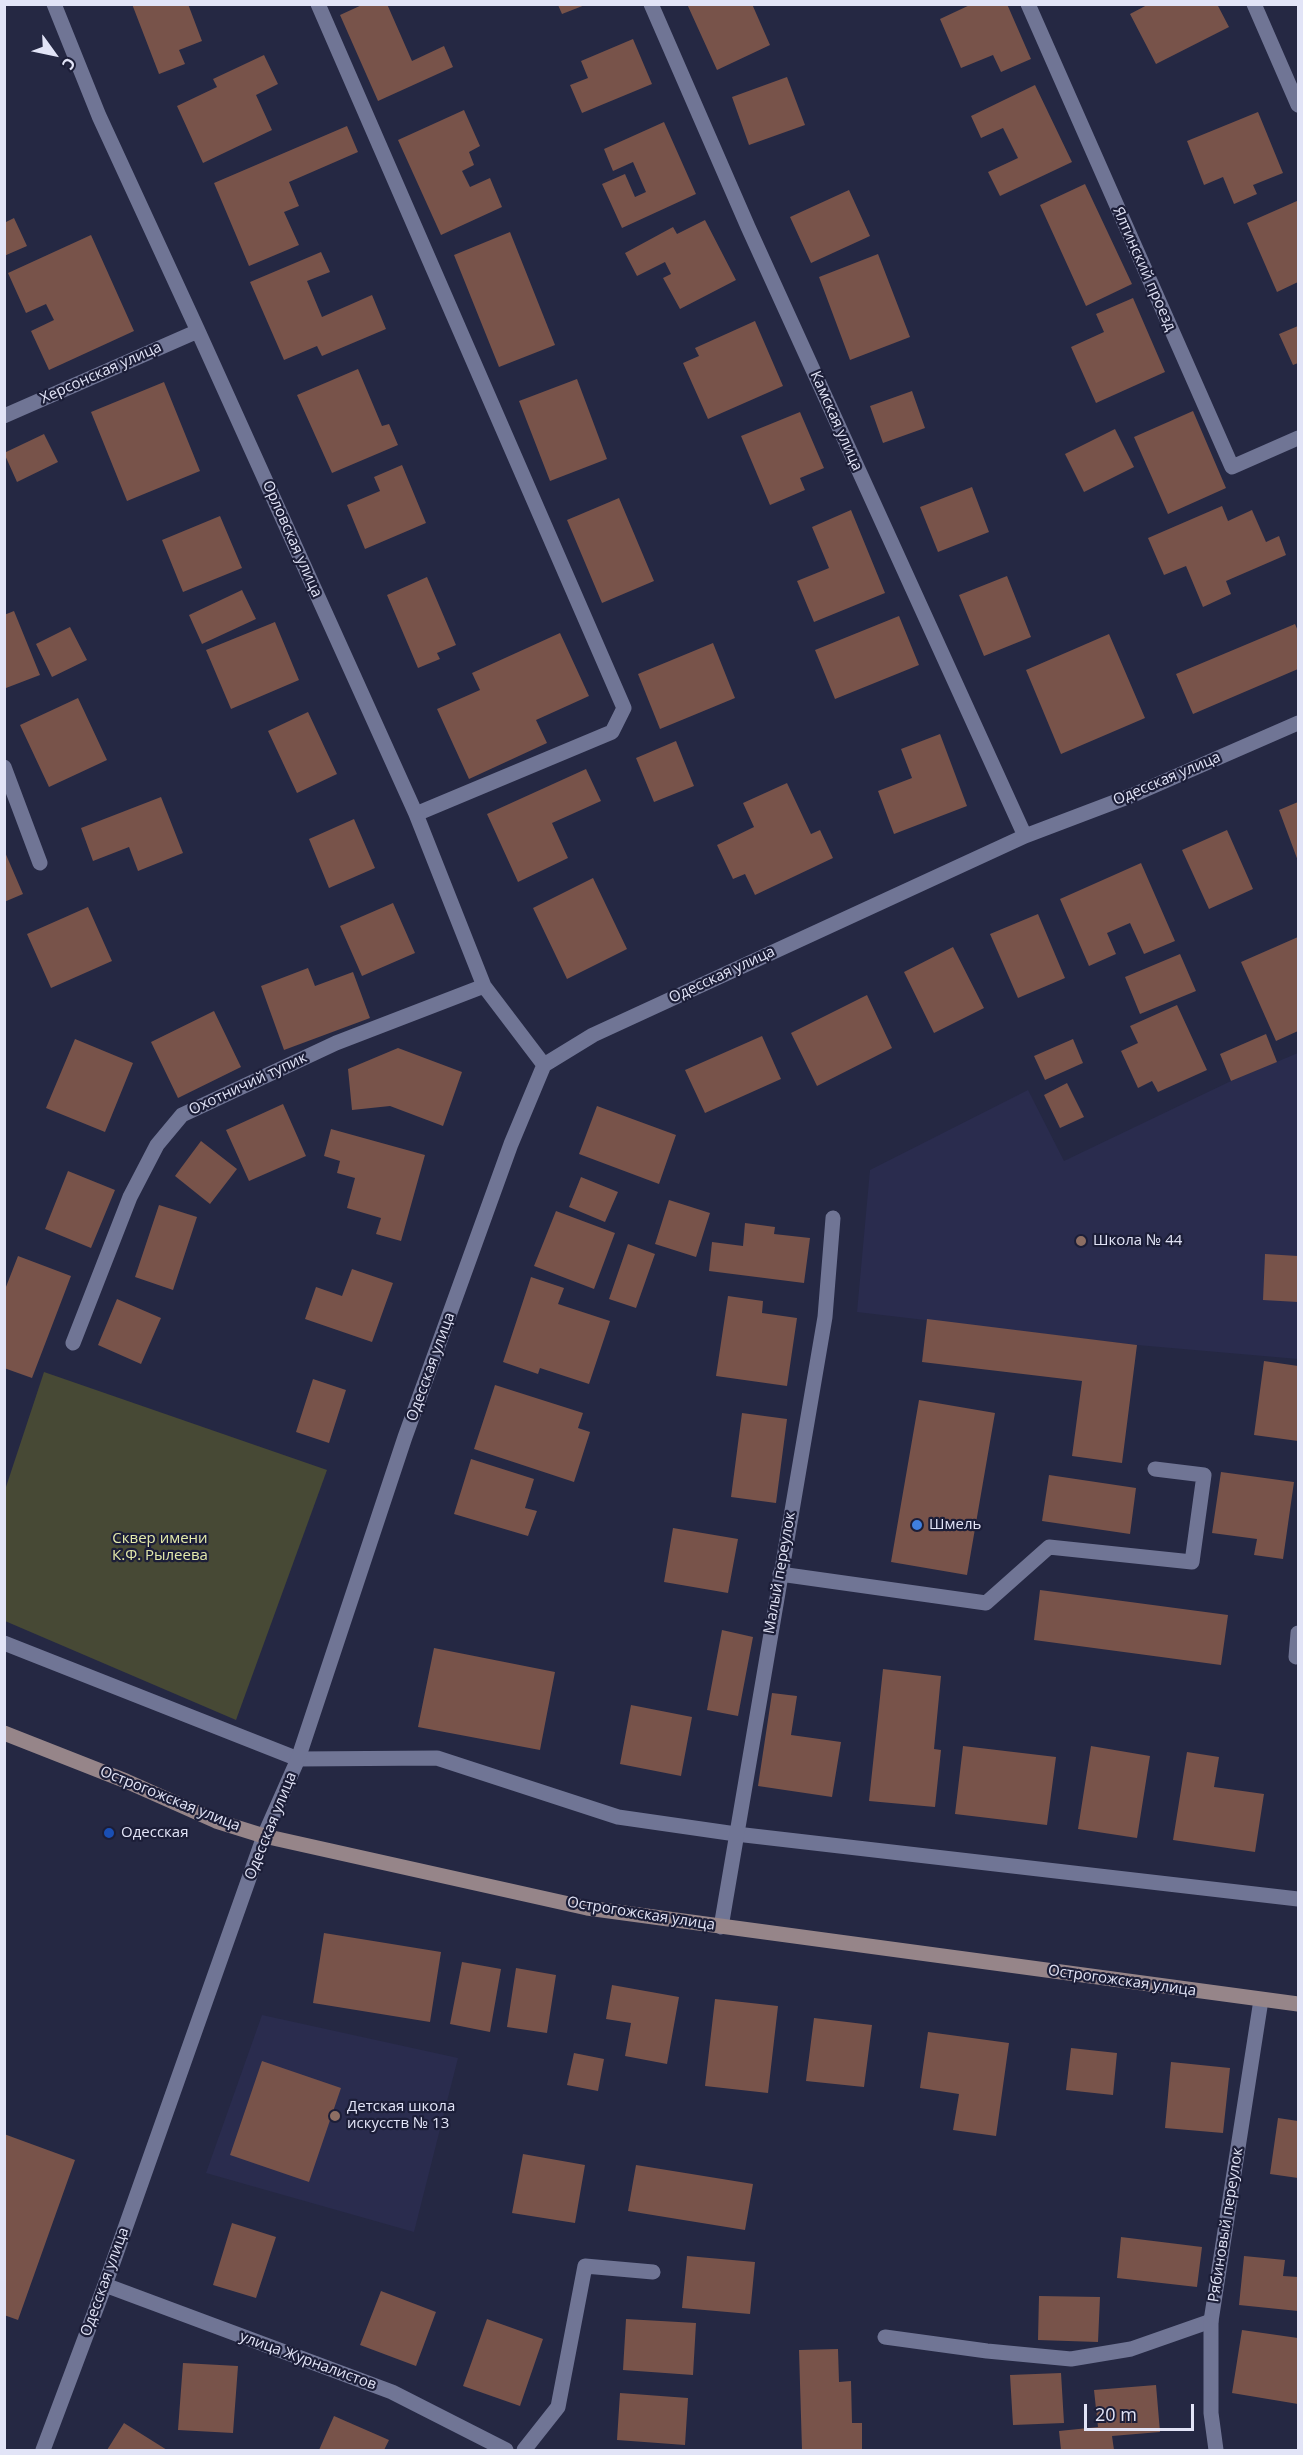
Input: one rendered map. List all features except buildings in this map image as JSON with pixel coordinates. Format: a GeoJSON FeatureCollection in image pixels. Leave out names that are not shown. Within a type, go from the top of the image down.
{"type":"FeatureCollection","features":[{"type":"Feature","properties":{"kind":"street","name":"Орловская улица"},"geometry":{"type":"LineString","coordinates":[[54,4],[99,116],[416,814],[484,986],[544,1065]]}},
{"type":"Feature","properties":{"kind":"street"},"geometry":{"type":"LineString","coordinates":[[318,4],[624,708],[612,732],[416,814]]}},
{"type":"Feature","properties":{"kind":"street","name":"Камская улица"},"geometry":{"type":"LineString","coordinates":[[651,4],[753,238],[1025,836]]}},
{"type":"Feature","properties":{"kind":"street","name":"Ялтинский проезд"},"geometry":{"type":"LineString","coordinates":[[1028,4],[1232,467],[1299,438]]}},
{"type":"Feature","properties":{"kind":"street"},"geometry":{"type":"LineString","coordinates":[[1254,4],[1299,105]]}},
{"type":"Feature","properties":{"kind":"street","name":"Херсонская улица"},"geometry":{"type":"LineString","coordinates":[[4,416],[198,331]]}},
{"type":"Feature","properties":{"kind":"street","name":"Одесская улица"},"geometry":{"type":"LineString","coordinates":[[43,2451],[105,2285],[264,1836],[298,1759],[405,1437],[511,1144],[544,1065],[593,1035],[1025,836],[1133,795],[1299,723]]}},
{"type":"Feature","properties":{"kind":"street"},"geometry":{"type":"LineString","coordinates":[[4,768],[40,863]]}},
{"type":"Feature","properties":{"kind":"street","name":"Охотничий тупик"},"geometry":{"type":"LineString","coordinates":[[73,1343],[130,1197],[157,1145],[182,1115],[336,1043],[484,986]]}},
{"type":"Feature","properties":{"kind":"street","name":"Малый переулок"},"geometry":{"type":"LineString","coordinates":[[721,1927],[825,1317],[833,1218]]}},
{"type":"Feature","properties":{"kind":"street"},"geometry":{"type":"LineString","coordinates":[[780,1574],[986,1603],[1049,1547],[1192,1562],[1204,1476],[1155,1469]]}},
{"type":"Feature","properties":{"kind":"street"},"geometry":{"type":"LineString","coordinates":[[1296,1657],[1299,1633]]}},
{"type":"Feature","properties":{"kind":"street"},"geometry":{"type":"LineString","coordinates":[[4,1643],[298,1759],[437,1758],[618,1817],[736,1834],[1299,1899]]}},
{"type":"Feature","properties":{"kind":"street","name":"Острогожская улица"},"geometry":{"type":"LineString","coordinates":[[4,1733],[126,1780],[216,1821],[264,1836],[587,1908],[1299,2004]]}},
{"type":"Feature","properties":{"kind":"street","name":"Рябиновый переулок"},"geometry":{"type":"LineString","coordinates":[[1216,2451],[1211,2413],[1212,2321],[1261,2000]]}},
{"type":"Feature","properties":{"kind":"street"},"geometry":{"type":"LineString","coordinates":[[524,2451],[558,2407],[585,2266],[653,2272]]}},
{"type":"Feature","properties":{"kind":"street","name":"улица Журналистов"},"geometry":{"type":"LineString","coordinates":[[105,2285],[392,2392],[506,2451]]}},
{"type":"Feature","properties":{"kind":"street"},"geometry":{"type":"LineString","coordinates":[[885,2337],[987,2351],[1071,2359],[1131,2349],[1212,2321]]}},
{"type":"Feature","properties":{"kind":"shaded area","name":"Школа № 44"},"geometry":{"type":"Polygon","coordinates":[[[1298,1053],[1298,1359],[1137,1345],[857,1312],[870,1170],[1028,1090],[1064,1161],[1231,1081],[1298,1053]]]}},
{"type":"Feature","properties":{"kind":"shaded area","name":"Детская школа искусств № 13"},"geometry":{"type":"Polygon","coordinates":[[[262,2015],[458,2058],[414,2232],[206,2173],[262,2015]]]}},
{"type":"Feature","properties":{"kind":"green space","name":"Сквер имени К.Ф. Рылеева"},"geometry":{"type":"Polygon","coordinates":[[[44,1372],[327,1470],[236,1720],[5,1621],[5,1490],[44,1372]]]}},
{"type":"Feature","properties":{"kind":"place","name":"Школа № 44"},"geometry":{"type":"Point","coordinates":[1081,1241]}},
{"type":"Feature","properties":{"kind":"place","name":"Шмель"},"geometry":{"type":"Point","coordinates":[917,1525]}},
{"type":"Feature","properties":{"kind":"place","name":"Одесская"},"geometry":{"type":"Point","coordinates":[109,1833]}},
{"type":"Feature","properties":{"kind":"place","name":"Детская школа искусств № 13"},"geometry":{"type":"Point","coordinates":[335,2116]}}]}
